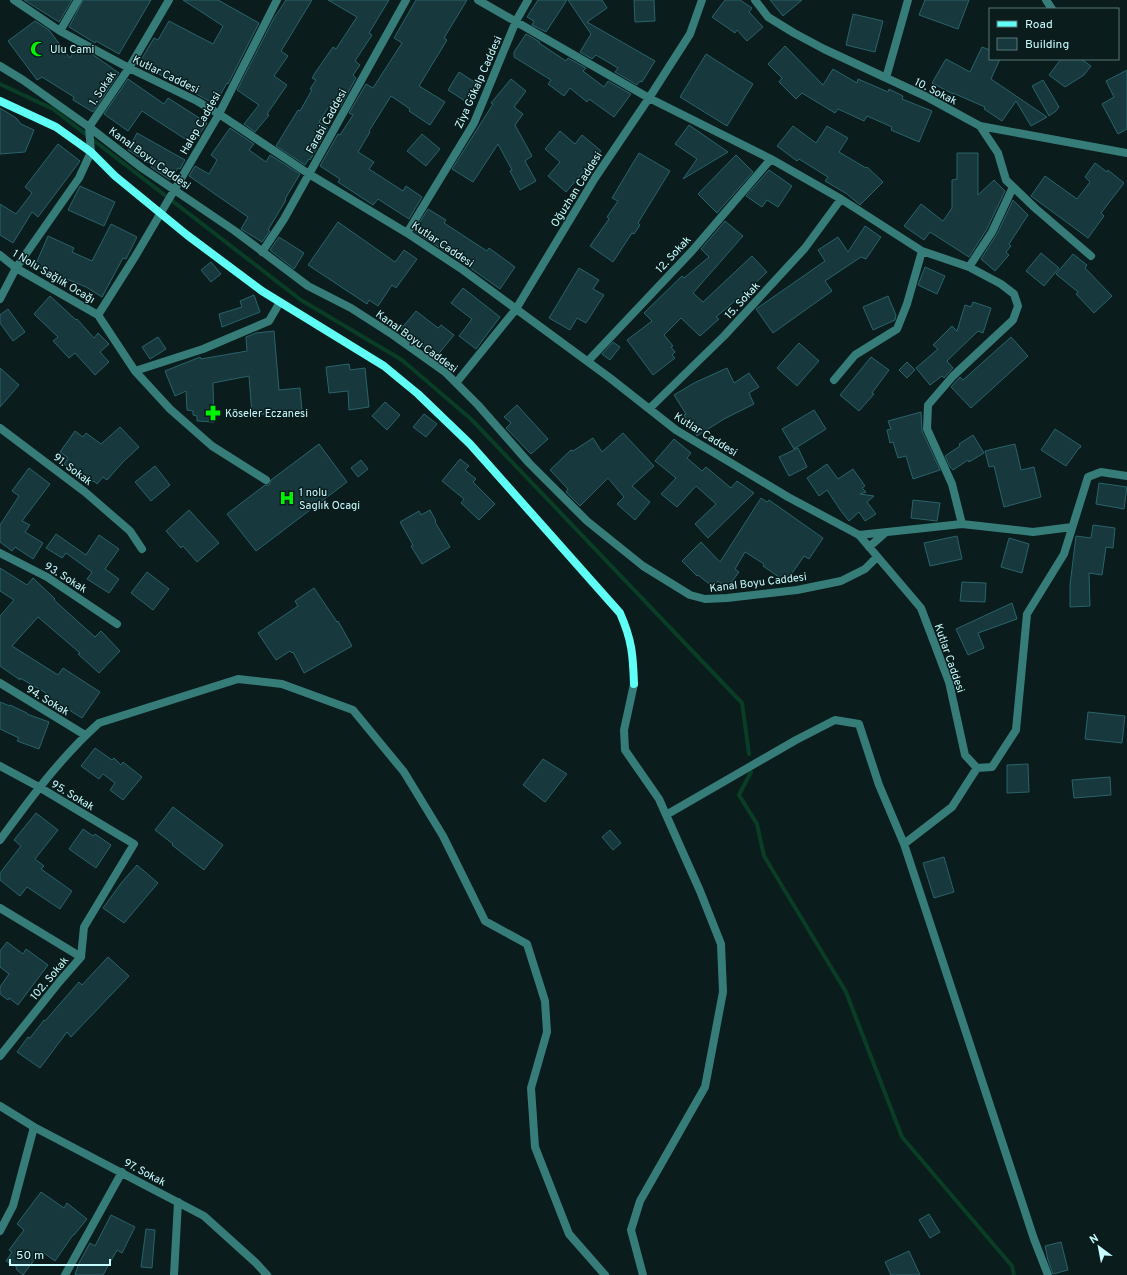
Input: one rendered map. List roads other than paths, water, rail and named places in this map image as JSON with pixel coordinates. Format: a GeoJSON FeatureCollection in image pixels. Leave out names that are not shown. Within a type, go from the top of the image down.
{"type":"FeatureCollection","features":[{"type":"Feature","properties":{"kind":"street","name":"Kutlar Caddesi"},"geometry":{"type":"LineString","coordinates":[[14,0],[60,31],[219,114],[309,174],[407,233],[464,270],[649,408],[676,430],[788,497],[859,535],[921,608],[949,682],[965,755],[977,768]]}},
{"type":"Feature","properties":{"kind":"street"},"geometry":{"type":"LineString","coordinates":[[60,31],[78,0]]}},
{"type":"Feature","properties":{"kind":"street","name":"1. Sokak"},"geometry":{"type":"LineString","coordinates":[[89,127],[129,68],[169,0]]}},
{"type":"Feature","properties":{"kind":"street","name":"Halep Caddesi"},"geometry":{"type":"LineString","coordinates":[[98,315],[161,213],[219,114],[278,0]]}},
{"type":"Feature","properties":{"kind":"street","name":"Farabi Caddesi"},"geometry":{"type":"LineString","coordinates":[[262,252],[284,219],[406,0]]}},
{"type":"Feature","properties":{"kind":"street"},"geometry":{"type":"LineString","coordinates":[[478,0],[649,98],[771,159],[841,199],[922,251],[969,267],[1001,284],[1014,294],[1018,306],[1013,320],[953,376],[928,405],[927,429],[952,484],[962,524]]}},
{"type":"Feature","properties":{"kind":"street","name":"Ziya Gökalp Caddesi"},"geometry":{"type":"LineString","coordinates":[[407,233],[474,123],[516,22],[528,0]]}},
{"type":"Feature","properties":{"kind":"street","name":"Oğuzhan Caddesi"},"geometry":{"type":"LineString","coordinates":[[456,383],[516,309],[595,178],[690,34],[702,0]]}},
{"type":"Feature","properties":{"kind":"street","name":"10. Sokak"},"geometry":{"type":"LineString","coordinates":[[755,0],[768,17],[794,33],[824,49],[925,96],[980,126],[1127,153]]}},
{"type":"Feature","properties":{"kind":"street"},"geometry":{"type":"LineString","coordinates":[[886,78],[908,0]]}},
{"type":"Feature","properties":{"kind":"street","name":"Kanal Boyu Caddesi"},"geometry":{"type":"LineString","coordinates":[[0,66],[23,80],[89,127],[142,168],[174,189],[308,286],[351,308],[394,335],[445,372],[478,405],[529,464],[587,520],[643,566],[690,595],[705,599],[727,598],[797,590],[841,581],[865,569],[877,557]]}},
{"type":"Feature","properties":{"kind":"street"},"geometry":{"type":"LineString","coordinates":[[0,101],[56,127],[91,152],[115,176],[187,235],[256,286],[384,366],[418,394],[470,444],[620,613],[628,632],[633,655],[634,684],[624,730],[625,750],[659,799],[700,891],[721,944],[723,992],[705,1087],[640,1201],[631,1230],[643,1275]]}},
{"type":"Feature","properties":{"kind":"street"},"geometry":{"type":"LineString","coordinates":[[980,126],[998,153],[1006,180],[1091,256]]}},
{"type":"Feature","properties":{"kind":"street"},"geometry":{"type":"LineString","coordinates":[[0,299],[16,268],[79,178],[91,152],[89,127]]}},
{"type":"Feature","properties":{"kind":"street","name":"12. Sokak"},"geometry":{"type":"LineString","coordinates":[[588,362],[692,251],[771,159]]}},
{"type":"Feature","properties":{"kind":"street"},"geometry":{"type":"LineString","coordinates":[[969,267],[992,232],[1013,187]]}},
{"type":"Feature","properties":{"kind":"street","name":"15. Sokak"},"geometry":{"type":"LineString","coordinates":[[649,408],[724,336],[805,248],[841,199]]}},
{"type":"Feature","properties":{"kind":"street"},"geometry":{"type":"LineString","coordinates":[[834,380],[855,355],[897,329],[907,304],[922,251]]}},
{"type":"Feature","properties":{"kind":"street","name":"1 Nolu Sağlık Ocağı"},"geometry":{"type":"LineString","coordinates":[[0,255],[16,268],[98,315],[135,371],[170,409],[212,446],[266,480]]}},
{"type":"Feature","properties":{"kind":"street"},"geometry":{"type":"LineString","coordinates":[[135,371],[203,349],[269,321],[280,302]]}},
{"type":"Feature","properties":{"kind":"street","name":"91. Sokak"},"geometry":{"type":"LineString","coordinates":[[0,428],[85,492],[130,530],[142,549]]}},
{"type":"Feature","properties":{"kind":"street"},"geometry":{"type":"LineString","coordinates":[[904,844],[952,807],[977,768],[992,767],[1016,730],[1027,614],[1064,554],[1088,477],[1101,472],[1127,476]]}},
{"type":"Feature","properties":{"kind":"street"},"geometry":{"type":"LineString","coordinates":[[859,535],[962,524],[1033,532],[1072,527]]}},
{"type":"Feature","properties":{"kind":"street"},"geometry":{"type":"LineString","coordinates":[[869,547],[885,533]]}},
{"type":"Feature","properties":{"kind":"street","name":"93. Sokak"},"geometry":{"type":"LineString","coordinates":[[0,554],[47,577],[117,624]]}},
{"type":"Feature","properties":{"kind":"street"},"geometry":{"type":"LineString","coordinates":[[0,840],[39,787],[85,735],[99,723],[238,679],[282,684],[352,710],[404,772],[443,836],[485,920],[527,944],[546,1001],[547,1032],[531,1088],[535,1147],[569,1234],[605,1275]]}},
{"type":"Feature","properties":{"kind":"street","name":"94. Sokak"},"geometry":{"type":"LineString","coordinates":[[0,683],[85,735]]}},
{"type":"Feature","properties":{"kind":"street"},"geometry":{"type":"LineString","coordinates":[[666,815],[796,740],[835,720],[859,724],[879,784],[904,844],[1029,1224],[1048,1275]]}},
{"type":"Feature","properties":{"kind":"street","name":"95. Sokak"},"geometry":{"type":"LineString","coordinates":[[0,766],[39,787],[134,844]]}},
{"type":"Feature","properties":{"kind":"street","name":"102. Sokak"},"geometry":{"type":"LineString","coordinates":[[0,1056],[81,957],[84,927],[134,844]]}},
{"type":"Feature","properties":{"kind":"street"},"geometry":{"type":"LineString","coordinates":[[0,908],[81,957]]}},
{"type":"Feature","properties":{"kind":"street","name":"97. Sokak"},"geometry":{"type":"LineString","coordinates":[[0,1106],[34,1127],[204,1216],[256,1263],[267,1275]]}},
{"type":"Feature","properties":{"kind":"street"},"geometry":{"type":"LineString","coordinates":[[0,1231],[13,1206],[34,1127]]}},
{"type":"Feature","properties":{"kind":"street"},"geometry":{"type":"LineString","coordinates":[[65,1275],[122,1172]]}},
{"type":"Feature","properties":{"kind":"street"},"geometry":{"type":"LineString","coordinates":[[174,1275],[178,1202]]}},
{"type":"Feature","properties":{"kind":"waterway"},"geometry":{"type":"LineString","coordinates":[[0,84],[53,109],[301,300],[402,360],[471,419],[742,703],[749,754]]}},
{"type":"Feature","properties":{"kind":"waterway"},"geometry":{"type":"LineString","coordinates":[[751,772],[739,795],[757,824],[764,856],[846,992],[902,1137],[1012,1266],[1014,1275]]}},
{"type":"Feature","properties":{"kind":"place","name":"Ulu Cami"},"geometry":{"type":"Point","coordinates":[38,49]}},
{"type":"Feature","properties":{"kind":"place","name":"Köseler Eczanesi"},"geometry":{"type":"Point","coordinates":[213,413]}},
{"type":"Feature","properties":{"kind":"place","name":"1 nolu Saglık Ocagi"},"geometry":{"type":"Point","coordinates":[287,498]}}]}
